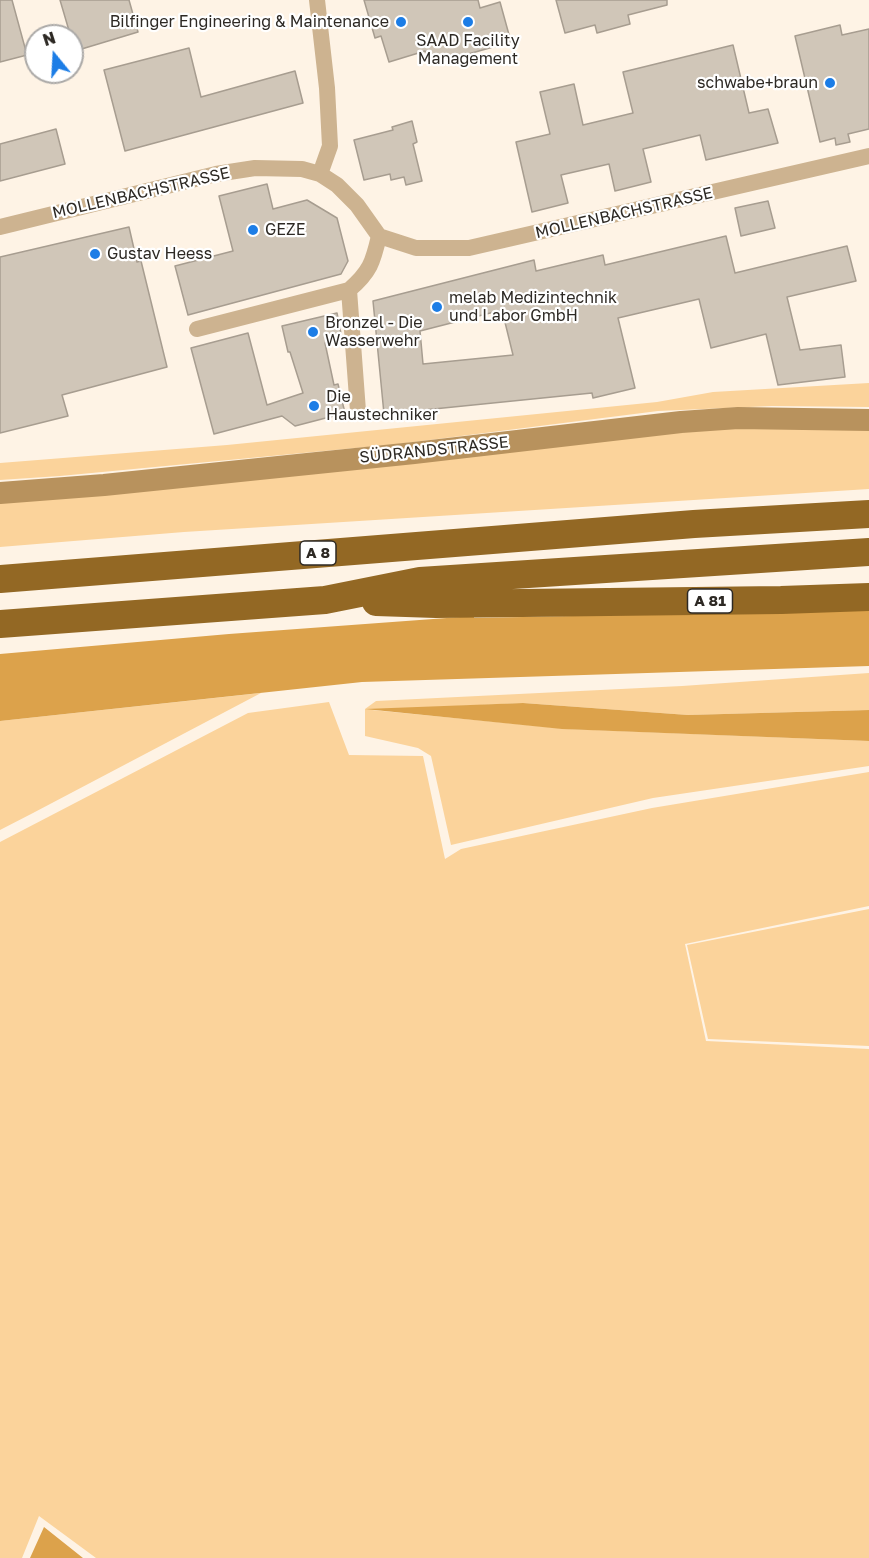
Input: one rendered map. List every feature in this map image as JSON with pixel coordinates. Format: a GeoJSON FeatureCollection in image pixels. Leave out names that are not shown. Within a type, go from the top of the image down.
{"type":"FeatureCollection","features":[{"type":"Feature","properties":{"kind":"highway","name":"A 8"},"geometry":{"type":"LineString","coordinates":[[0,579],[694,524],[869,514]]}},
{"type":"Feature","properties":{"kind":"highway"},"geometry":{"type":"LineString","coordinates":[[0,624],[325,600],[420,581],[869,552]]}},
{"type":"Feature","properties":{"kind":"highway","name":"A 81"},"geometry":{"type":"LineString","coordinates":[[325,600],[436,604],[869,597]]}},
{"type":"Feature","properties":{"kind":"main road","name":"SÜDRANDSTRASSE"},"geometry":{"type":"LineString","coordinates":[[0,493],[104,485],[738,417],[869,420]]}},
{"type":"Feature","properties":{"kind":"street"},"geometry":{"type":"LineString","coordinates":[[317,0],[327,88],[330,146],[320,174]]}},
{"type":"Feature","properties":{"kind":"street","name":"MOLLENBACHSTRASSE"},"geometry":{"type":"LineString","coordinates":[[0,227],[216,174],[255,168],[302,169],[320,174],[337,185],[357,205],[379,236],[416,248],[469,248],[869,156]]}},
{"type":"Feature","properties":{"kind":"street"},"geometry":{"type":"LineString","coordinates":[[197,328],[349,290],[365,276],[373,262],[379,236]]}},
{"type":"Feature","properties":{"kind":"street"},"geometry":{"type":"LineString","coordinates":[[349,290],[358,411]]}},
{"type":"Feature","properties":{"kind":"shaded area"},"geometry":{"type":"Polygon","coordinates":[[[869,383],[869,407],[772,406],[658,411],[398,444],[0,480],[0,463],[227,445],[657,402],[713,392],[869,383]]]}},
{"type":"Feature","properties":{"kind":"shaded area"},"geometry":{"type":"Polygon","coordinates":[[[724,428],[869,430],[869,489],[184,532],[0,547],[0,502],[724,428]]]}},
{"type":"Feature","properties":{"kind":"shaded area"},"geometry":{"type":"Polygon","coordinates":[[[869,610],[869,666],[362,682],[0,721],[0,654],[474,616],[474,618],[869,610]]]}},
{"type":"Feature","properties":{"kind":"shaded area"},"geometry":{"type":"Polygon","coordinates":[[[869,673],[869,710],[688,715],[523,703],[372,710],[568,729],[869,741],[869,766],[653,798],[451,845],[431,756],[418,748],[365,736],[365,709],[376,701],[682,686],[869,673]]]}},
{"type":"Feature","properties":{"kind":"shaded area"},"geometry":{"type":"Polygon","coordinates":[[[261,693],[33,813],[0,830],[0,721],[261,693]]]}},
{"type":"Feature","properties":{"kind":"shaded area"},"geometry":{"type":"Polygon","coordinates":[[[329,702],[349,755],[423,756],[445,859],[461,849],[652,808],[869,772],[869,906],[685,944],[706,1041],[869,1049],[869,1558],[96,1558],[39,1516],[22,1558],[0,1558],[0,842],[248,713],[329,702]]]}},
{"type":"Feature","properties":{"kind":"shaded area"},"geometry":{"type":"Polygon","coordinates":[[[523,703],[688,715],[869,710],[869,741],[562,729],[365,709],[523,703]]]}},
{"type":"Feature","properties":{"kind":"shaded area"},"geometry":{"type":"Polygon","coordinates":[[[869,909],[869,1046],[708,1039],[687,945],[869,909]]]}},
{"type":"Feature","properties":{"kind":"shaded area"},"geometry":{"type":"Polygon","coordinates":[[[44,1527],[83,1558],[30,1558],[44,1527]]]}},
{"type":"Feature","properties":{"kind":"building"},"geometry":{"type":"Polygon","coordinates":[[[0,0],[12,0],[24,44],[24,56],[0,62],[0,0]]]}},
{"type":"Feature","properties":{"kind":"building"},"geometry":{"type":"Polygon","coordinates":[[[60,0],[129,0],[138,32],[84,48],[84,24],[67,24],[60,0]]]}},
{"type":"Feature","properties":{"kind":"building","name":"SAAD Facility Management"},"geometry":{"type":"Polygon","coordinates":[[[364,0],[478,0],[480,8],[500,2],[511,42],[429,65],[425,51],[389,62],[381,36],[375,38],[364,0]]]}},
{"type":"Feature","properties":{"kind":"building"},"geometry":{"type":"Polygon","coordinates":[[[556,0],[667,0],[667,5],[628,15],[630,24],[597,33],[595,25],[565,33],[556,0]]]}},
{"type":"Feature","properties":{"kind":"building","name":"schwabe+braun"},"geometry":{"type":"Polygon","coordinates":[[[840,25],[842,35],[869,29],[869,129],[848,134],[850,142],[836,145],[835,138],[820,142],[795,36],[840,25]]]}},
{"type":"Feature","properties":{"kind":"building"},"geometry":{"type":"Polygon","coordinates":[[[733,45],[749,113],[768,109],[778,143],[706,160],[700,135],[643,149],[651,182],[615,191],[609,164],[561,175],[568,203],[532,212],[516,142],[550,134],[540,92],[574,84],[583,125],[633,113],[623,72],[733,45]]]}},
{"type":"Feature","properties":{"kind":"building"},"geometry":{"type":"Polygon","coordinates":[[[189,48],[201,97],[295,71],[303,103],[125,151],[104,70],[189,48]]]}},
{"type":"Feature","properties":{"kind":"building"},"geometry":{"type":"Polygon","coordinates":[[[412,121],[417,142],[413,144],[422,181],[406,185],[404,177],[391,180],[390,174],[364,180],[354,140],[393,130],[392,127],[412,121]]]}},
{"type":"Feature","properties":{"kind":"building"},"geometry":{"type":"Polygon","coordinates":[[[56,129],[65,164],[0,181],[0,144],[56,129]]]}},
{"type":"Feature","properties":{"kind":"building","name":"GEZE"},"geometry":{"type":"Polygon","coordinates":[[[267,184],[273,209],[307,200],[337,218],[348,261],[341,274],[188,315],[175,266],[233,251],[219,196],[267,184]]]}},
{"type":"Feature","properties":{"kind":"building"},"geometry":{"type":"Polygon","coordinates":[[[768,201],[775,228],[741,236],[735,208],[768,201]]]}},
{"type":"Feature","properties":{"kind":"building"},"geometry":{"type":"Polygon","coordinates":[[[129,227],[137,262],[141,261],[167,367],[62,395],[68,416],[0,433],[0,257],[129,227]]]}},
{"type":"Feature","properties":{"kind":"building"},"geometry":{"type":"Polygon","coordinates":[[[726,236],[735,273],[847,246],[856,281],[787,297],[800,350],[841,345],[845,377],[778,385],[766,334],[711,348],[699,299],[618,318],[635,388],[593,398],[592,393],[384,414],[373,301],[534,260],[536,271],[603,255],[605,265],[726,236]],[[502,310],[420,331],[423,364],[513,355],[502,310]]]}},
{"type":"Feature","properties":{"kind":"building"},"geometry":{"type":"Polygon","coordinates":[[[337,313],[342,339],[325,343],[334,385],[338,384],[345,413],[295,426],[282,416],[214,434],[191,348],[248,333],[267,405],[303,393],[290,352],[288,352],[282,326],[337,313]]]}},
{"type":"Feature","properties":{"kind":"place","name":"Bilfinger Engineering & Maintenance"},"geometry":{"type":"Point","coordinates":[401,22]}},
{"type":"Feature","properties":{"kind":"place","name":"SAAD Facility Management"},"geometry":{"type":"Point","coordinates":[468,22]}},
{"type":"Feature","properties":{"kind":"place","name":"schwabe+braun"},"geometry":{"type":"Point","coordinates":[830,83]}},
{"type":"Feature","properties":{"kind":"place","name":"GEZE"},"geometry":{"type":"Point","coordinates":[253,230]}},
{"type":"Feature","properties":{"kind":"place","name":"Gustav Heess"},"geometry":{"type":"Point","coordinates":[95,254]}},
{"type":"Feature","properties":{"kind":"place","name":"melab Medizintechnik und Labor GmbH"},"geometry":{"type":"Point","coordinates":[437,307]}},
{"type":"Feature","properties":{"kind":"place","name":"Bronzel - Die Wasserwehr"},"geometry":{"type":"Point","coordinates":[313,332]}},
{"type":"Feature","properties":{"kind":"place","name":"Die Haustechniker"},"geometry":{"type":"Point","coordinates":[314,406]}}]}
